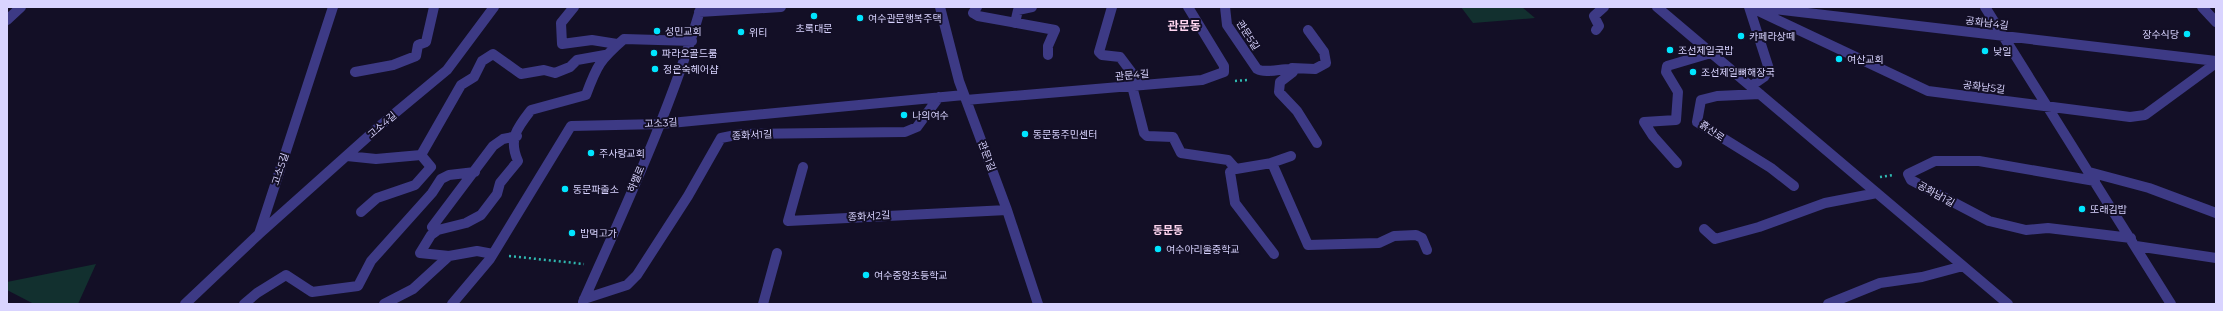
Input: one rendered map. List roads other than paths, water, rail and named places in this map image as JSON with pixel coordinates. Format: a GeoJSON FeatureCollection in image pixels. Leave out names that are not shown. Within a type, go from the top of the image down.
{"type":"FeatureCollection","features":[{"type":"Feature","properties":{"kind":"street"},"geometry":{"type":"LineString","coordinates":[[7,20],[21,7]]}},
{"type":"Feature","properties":{"kind":"street","name":"고소5길"},"geometry":{"type":"LineString","coordinates":[[185,304],[259,234],[334,7]]}},
{"type":"Feature","properties":{"kind":"street"},"geometry":{"type":"LineString","coordinates":[[355,72],[393,65],[416,56],[418,45],[426,42],[434,7]]}},
{"type":"Feature","properties":{"kind":"street","name":"고소4길"},"geometry":{"type":"LineString","coordinates":[[259,234],[451,66],[494,7]]}},
{"type":"Feature","properties":{"kind":"street"},"geometry":{"type":"LineString","coordinates":[[574,7],[561,23],[562,44],[592,40],[617,44]]}},
{"type":"Feature","properties":{"kind":"street"},"geometry":{"type":"LineString","coordinates":[[700,10],[781,7]]}},
{"type":"Feature","properties":{"kind":"street","name":"관문1길"},"geometry":{"type":"LineString","coordinates":[[940,7],[965,97],[1007,210],[1038,304]]}},
{"type":"Feature","properties":{"kind":"street"},"geometry":{"type":"LineString","coordinates":[[977,7],[973,12],[976,17],[1055,30],[1048,46],[1048,54]]}},
{"type":"Feature","properties":{"kind":"street"},"geometry":{"type":"LineString","coordinates":[[1015,23],[1018,10],[1032,7]]}},
{"type":"Feature","properties":{"kind":"street"},"geometry":{"type":"LineString","coordinates":[[1112,7],[1099,52],[1102,55],[1120,58],[1137,85],[1145,135],[1153,137],[1173,136],[1181,153],[1228,160],[1234,168],[1237,169],[1271,163],[1291,156]]}},
{"type":"Feature","properties":{"kind":"street","name":"관문4길"},"geometry":{"type":"LineString","coordinates":[[965,97],[1206,79],[1224,72],[1224,66],[1214,46],[1188,7]]}},
{"type":"Feature","properties":{"kind":"street","name":"관문5길"},"geometry":{"type":"LineString","coordinates":[[1225,7],[1229,28],[1257,69],[1261,71],[1292,68]]}},
{"type":"Feature","properties":{"kind":"street"},"geometry":{"type":"LineString","coordinates":[[1596,30],[1599,26],[1594,16],[1604,7]]}},
{"type":"Feature","properties":{"kind":"street"},"geometry":{"type":"LineString","coordinates":[[1657,7],[2008,304]]}},
{"type":"Feature","properties":{"kind":"street"},"geometry":{"type":"LineString","coordinates":[[1750,7],[1768,69],[1764,77],[1751,86]]}},
{"type":"Feature","properties":{"kind":"street","name":"공화남5길"},"geometry":{"type":"LineString","coordinates":[[1750,7],[1928,91],[2140,117],[2216,62]]}},
{"type":"Feature","properties":{"kind":"street","name":"공화남4길"},"geometry":{"type":"LineString","coordinates":[[1756,7],[2216,62]]}},
{"type":"Feature","properties":{"kind":"street"},"geometry":{"type":"LineString","coordinates":[[1985,7],[2171,304]]}},
{"type":"Feature","properties":{"kind":"street"},"geometry":{"type":"LineString","coordinates":[[2202,7],[2216,22]]}},
{"type":"Feature","properties":{"kind":"street","name":"하멜로"},"geometry":{"type":"LineString","coordinates":[[583,302],[660,124],[692,41],[700,10]]}},
{"type":"Feature","properties":{"kind":"street"},"geometry":{"type":"LineString","coordinates":[[1308,30],[1324,52],[1326,63],[1323,67],[1317,68],[1292,68],[1293,72],[1280,82],[1279,92],[1297,111],[1317,143]]}},
{"type":"Feature","properties":{"kind":"street"},"geometry":{"type":"LineString","coordinates":[[493,254],[477,251],[449,256],[420,254],[431,234],[438,230],[475,219],[487,208],[497,194],[500,183],[518,161],[512,152],[517,136],[531,110],[586,95],[595,70],[605,55],[617,44],[628,38],[692,41]]}},
{"type":"Feature","properties":{"kind":"street"},"geometry":{"type":"LineString","coordinates":[[1677,163],[1653,136],[1644,122],[1676,120],[1678,92],[1666,72],[1667,66],[1711,53]]}},
{"type":"Feature","properties":{"kind":"street"},"geometry":{"type":"LineString","coordinates":[[421,155],[461,85],[477,74],[478,65],[488,56],[493,54],[521,74],[527,74],[544,70],[555,73],[570,67],[577,60],[605,55]]}},
{"type":"Feature","properties":{"kind":"street","name":"흙산로"},"geometry":{"type":"LineString","coordinates":[[1760,94],[1717,96],[1701,100],[1697,122],[1718,138],[1752,155],[1794,186]]}},
{"type":"Feature","properties":{"kind":"street","name":"고소3길"},"geometry":{"type":"LineString","coordinates":[[452,304],[493,254],[571,126],[660,124],[939,97],[965,97]]}},
{"type":"Feature","properties":{"kind":"street","name":"종화서1길"},"geometry":{"type":"LineString","coordinates":[[583,302],[627,284],[637,275],[688,196],[721,138],[741,134],[904,132],[917,127],[939,97]]}},
{"type":"Feature","properties":{"kind":"street"},"geometry":{"type":"LineString","coordinates":[[438,230],[434,230],[432,227],[475,172],[495,142],[517,136]]}},
{"type":"Feature","properties":{"kind":"street"},"geometry":{"type":"LineString","coordinates":[[347,156],[376,159],[421,155]]}},
{"type":"Feature","properties":{"kind":"street"},"geometry":{"type":"LineString","coordinates":[[361,212],[377,198],[415,185],[431,167],[424,161],[421,155]]}},
{"type":"Feature","properties":{"kind":"street","name":"공화남1길"},"geometry":{"type":"LineString","coordinates":[[2092,176],[1979,161],[1935,161],[1908,174],[1911,180],[1917,184],[1989,221],[2029,230],[2048,228],[2133,242]]}},
{"type":"Feature","properties":{"kind":"street"},"geometry":{"type":"LineString","coordinates":[[1271,163],[1276,169],[1308,245],[1379,243],[1394,236],[1416,235],[1422,238],[1427,250]]}},
{"type":"Feature","properties":{"kind":"street","name":"종화서2길"},"geometry":{"type":"LineString","coordinates":[[803,167],[788,221],[1007,210]]}},
{"type":"Feature","properties":{"kind":"street"},"geometry":{"type":"LineString","coordinates":[[1234,168],[1230,172],[1235,203],[1274,254]]}},
{"type":"Feature","properties":{"kind":"street"},"geometry":{"type":"LineString","coordinates":[[244,304],[257,293],[286,275],[312,292],[358,286],[371,261],[432,193],[441,179],[449,175],[475,172]]}},
{"type":"Feature","properties":{"kind":"street"},"geometry":{"type":"LineString","coordinates":[[2092,176],[2149,188],[2216,213]]}},
{"type":"Feature","properties":{"kind":"street"},"geometry":{"type":"LineString","coordinates":[[1704,229],[1715,239],[1759,227],[1825,203],[1876,193]]}},
{"type":"Feature","properties":{"kind":"street"},"geometry":{"type":"LineString","coordinates":[[2133,242],[2216,258]]}},
{"type":"Feature","properties":{"kind":"street"},"geometry":{"type":"LineString","coordinates":[[763,304],[777,253]]}},
{"type":"Feature","properties":{"kind":"street"},"geometry":{"type":"LineString","coordinates":[[384,304],[413,289],[449,256]]}},
{"type":"Feature","properties":{"kind":"street"},"geometry":{"type":"LineString","coordinates":[[1828,304],[1880,283],[1922,277],[1963,266]]}},
{"type":"Feature","properties":{"kind":"place","name":"초록대문"},"geometry":{"type":"Point","coordinates":[814,16]}},
{"type":"Feature","properties":{"kind":"place","name":"여수관문행복주택"},"geometry":{"type":"Point","coordinates":[860,18]}},
{"type":"Feature","properties":{"kind":"place","name":"성민교회"},"geometry":{"type":"Point","coordinates":[657,31]}},
{"type":"Feature","properties":{"kind":"place","name":"위티"},"geometry":{"type":"Point","coordinates":[741,32]}},
{"type":"Feature","properties":{"kind":"place","name":"장수식당"},"geometry":{"type":"Point","coordinates":[2187,34]}},
{"type":"Feature","properties":{"kind":"place","name":"카페라상떼"},"geometry":{"type":"Point","coordinates":[1741,36]}},
{"type":"Feature","properties":{"kind":"place","name":"조선제일국밥"},"geometry":{"type":"Point","coordinates":[1670,50]}},
{"type":"Feature","properties":{"kind":"place","name":"낮일"},"geometry":{"type":"Point","coordinates":[1985,51]}},
{"type":"Feature","properties":{"kind":"place","name":"파라오골드룸"},"geometry":{"type":"Point","coordinates":[654,53]}},
{"type":"Feature","properties":{"kind":"place","name":"여산교회"},"geometry":{"type":"Point","coordinates":[1839,59]}},
{"type":"Feature","properties":{"kind":"place","name":"정은숙헤어샵"},"geometry":{"type":"Point","coordinates":[655,69]}},
{"type":"Feature","properties":{"kind":"place","name":"조선제일뼈해장국"},"geometry":{"type":"Point","coordinates":[1693,72]}},
{"type":"Feature","properties":{"kind":"place","name":"나의여수"},"geometry":{"type":"Point","coordinates":[904,115]}},
{"type":"Feature","properties":{"kind":"place","name":"동문동주민센터"},"geometry":{"type":"Point","coordinates":[1025,134]}},
{"type":"Feature","properties":{"kind":"place","name":"주사랑교회"},"geometry":{"type":"Point","coordinates":[591,153]}},
{"type":"Feature","properties":{"kind":"place","name":"동문파출소"},"geometry":{"type":"Point","coordinates":[565,189]}},
{"type":"Feature","properties":{"kind":"place","name":"또래김밥"},"geometry":{"type":"Point","coordinates":[2082,209]}},
{"type":"Feature","properties":{"kind":"place","name":"밥먹고가"},"geometry":{"type":"Point","coordinates":[572,233]}},
{"type":"Feature","properties":{"kind":"place","name":"여수아리울중학교"},"geometry":{"type":"Point","coordinates":[1158,249]}},
{"type":"Feature","properties":{"kind":"place","name":"여수중앙초등학교"},"geometry":{"type":"Point","coordinates":[866,275]}},
{"type":"Feature","properties":{"kind":"district","name":"관문동"},"geometry":{"type":"Point","coordinates":[1184,25]}},
{"type":"Feature","properties":{"kind":"district","name":"동문동"},"geometry":{"type":"Point","coordinates":[1168,230]}}]}
